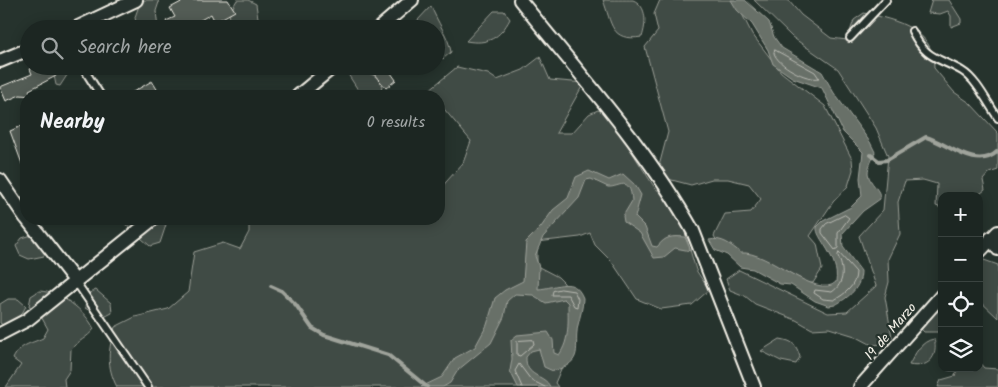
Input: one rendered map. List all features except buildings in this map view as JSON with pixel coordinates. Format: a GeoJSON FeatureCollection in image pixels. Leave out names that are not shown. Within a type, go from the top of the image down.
{"type":"FeatureCollection","features":[{"type":"Feature","properties":{"kind":"street"},"geometry":{"type":"LineString","coordinates":[[389,20],[412,0]]}},
{"type":"Feature","properties":{"kind":"street"},"geometry":{"type":"LineString","coordinates":[[92,20],[128,2]]}},
{"type":"Feature","properties":{"kind":"street"},"geometry":{"type":"LineString","coordinates":[[527,3],[646,156],[693,231],[754,387]]}},
{"type":"Feature","properties":{"kind":"street"},"geometry":{"type":"LineString","coordinates":[[1,57],[20,52]]}},
{"type":"Feature","properties":{"kind":"street"},"geometry":{"type":"LineString","coordinates":[[305,90],[323,75]]}},
{"type":"Feature","properties":{"kind":"street"},"geometry":{"type":"LineString","coordinates":[[0,180],[20,208]]}},
{"type":"Feature","properties":{"kind":"street"},"geometry":{"type":"LineString","coordinates":[[32,225],[76,282]]}},
{"type":"Feature","properties":{"kind":"street"},"geometry":{"type":"LineString","coordinates":[[0,334],[27,320],[146,225]]}},
{"type":"Feature","properties":{"kind":"street"},"geometry":{"type":"LineString","coordinates":[[994,235],[998,249]]}},
{"type":"Feature","properties":{"kind":"street"},"geometry":{"type":"LineString","coordinates":[[983,247],[994,235]]}},
{"type":"Feature","properties":{"kind":"street","name":"19 de Marzo"},"geometry":{"type":"LineString","coordinates":[[860,387],[938,299]]}},
{"type":"Feature","properties":{"kind":"lane"},"geometry":{"type":"LineString","coordinates":[[850,38],[886,0]]}},
{"type":"Feature","properties":{"kind":"lane"},"geometry":{"type":"LineString","coordinates":[[912,31],[916,41],[935,60],[963,72],[998,118]]}},
{"type":"Feature","properties":{"kind":"lane"},"geometry":{"type":"LineString","coordinates":[[88,75],[97,90]]}},
{"type":"Feature","properties":{"kind":"lane"},"geometry":{"type":"LineString","coordinates":[[76,282],[148,387]]}},
{"type":"Feature","properties":{"kind":"shaded area"},"geometry":{"type":"Polygon","coordinates":[[[141,0],[157,0],[159,2],[156,11],[157,20],[136,20],[141,0]]]}},
{"type":"Feature","properties":{"kind":"shaded area"},"geometry":{"type":"Polygon","coordinates":[[[237,0],[248,0],[256,4],[258,20],[229,20],[230,12],[237,0]]]}},
{"type":"Feature","properties":{"kind":"shaded area"},"geometry":{"type":"Polygon","coordinates":[[[603,0],[633,0],[638,3],[645,16],[642,37],[624,37],[618,34],[611,23],[603,0]]]}},
{"type":"Feature","properties":{"kind":"shaded area"},"geometry":{"type":"Polygon","coordinates":[[[660,0],[735,0],[752,34],[781,72],[825,106],[852,159],[853,170],[848,186],[833,202],[810,236],[817,244],[822,269],[813,283],[808,283],[780,268],[734,253],[719,243],[714,236],[725,214],[751,212],[761,199],[749,184],[728,179],[712,179],[691,185],[668,179],[659,166],[668,132],[645,47],[658,31],[654,14],[660,0]]]}},
{"type":"Feature","properties":{"kind":"shaded area"},"geometry":{"type":"Polygon","coordinates":[[[754,0],[788,0],[801,15],[831,38],[847,40],[854,20],[864,13],[889,19],[911,28],[921,35],[928,44],[933,55],[934,68],[954,92],[970,103],[998,133],[998,170],[989,173],[983,180],[985,190],[982,192],[938,192],[938,207],[936,206],[937,184],[923,180],[905,181],[898,202],[900,234],[888,259],[889,282],[885,297],[892,337],[882,344],[872,345],[855,336],[829,328],[812,329],[796,320],[755,304],[745,296],[730,290],[726,279],[739,270],[828,313],[847,312],[876,286],[859,236],[883,210],[888,156],[876,128],[838,69],[792,37],[754,0]]]}},
{"type":"Feature","properties":{"kind":"shaded area"},"geometry":{"type":"Polygon","coordinates":[[[932,0],[949,0],[961,19],[961,23],[951,27],[951,16],[948,11],[940,14],[928,13],[932,0]]]}},
{"type":"Feature","properties":{"kind":"shaded area"},"geometry":{"type":"Polygon","coordinates":[[[431,6],[437,20],[418,20],[431,6]]]}},
{"type":"Feature","properties":{"kind":"shaded area"},"geometry":{"type":"Polygon","coordinates":[[[494,11],[504,11],[510,19],[502,31],[487,41],[466,41],[494,11]]]}},
{"type":"Feature","properties":{"kind":"shaded area"},"geometry":{"type":"Polygon","coordinates":[[[445,35],[450,46],[451,52],[445,57],[445,35]]]}},
{"type":"Feature","properties":{"kind":"shaded area"},"geometry":{"type":"Polygon","coordinates":[[[540,57],[550,80],[584,83],[556,133],[572,133],[589,114],[598,110],[607,113],[655,188],[677,206],[696,270],[709,290],[692,305],[661,309],[637,299],[612,262],[595,245],[590,233],[580,237],[537,242],[537,266],[558,277],[564,283],[576,334],[555,383],[558,387],[117,387],[111,372],[109,357],[115,327],[135,317],[168,309],[188,292],[194,252],[223,243],[240,249],[249,232],[249,225],[445,225],[445,183],[463,163],[471,141],[445,110],[445,90],[429,90],[457,67],[488,74],[497,80],[523,70],[540,57]]]}},
{"type":"Feature","properties":{"kind":"shaded area"},"geometry":{"type":"Polygon","coordinates":[[[54,75],[67,75],[60,86],[56,85],[54,75]]]}},
{"type":"Feature","properties":{"kind":"shaded area"},"geometry":{"type":"Polygon","coordinates":[[[348,75],[373,75],[382,84],[381,90],[358,90],[348,75]]]}},
{"type":"Feature","properties":{"kind":"shaded area"},"geometry":{"type":"Polygon","coordinates":[[[126,225],[166,225],[160,243],[150,246],[126,225]]]}},
{"type":"Feature","properties":{"kind":"shaded area"},"geometry":{"type":"Polygon","coordinates":[[[32,235],[47,246],[44,256],[29,259],[20,255],[16,246],[22,238],[32,235]]]}},
{"type":"Feature","properties":{"kind":"shaded area"},"geometry":{"type":"Polygon","coordinates":[[[983,261],[998,265],[998,318],[983,304],[983,261]]]}},
{"type":"Feature","properties":{"kind":"shaded area"},"geometry":{"type":"Polygon","coordinates":[[[96,290],[111,303],[112,313],[102,318],[85,308],[87,294],[96,290]]]}},
{"type":"Feature","properties":{"kind":"shaded area"},"geometry":{"type":"Polygon","coordinates":[[[39,291],[64,298],[85,315],[94,329],[71,349],[70,370],[64,379],[65,387],[6,387],[21,365],[13,359],[16,354],[26,345],[43,338],[48,329],[38,311],[29,306],[31,296],[39,291]]]}},
{"type":"Feature","properties":{"kind":"shaded area"},"geometry":{"type":"Polygon","coordinates":[[[8,299],[18,299],[26,306],[17,318],[3,325],[0,323],[0,304],[8,299]]]}},
{"type":"Feature","properties":{"kind":"shaded area"},"geometry":{"type":"Polygon","coordinates":[[[938,311],[938,332],[924,332],[919,327],[938,311]]]}},
{"type":"Feature","properties":{"kind":"shaded area"},"geometry":{"type":"Polygon","coordinates":[[[780,339],[791,342],[797,349],[800,357],[796,364],[781,361],[761,351],[780,339]]]}},
{"type":"Feature","properties":{"kind":"shaded area"},"geometry":{"type":"Polygon","coordinates":[[[934,339],[935,351],[930,360],[922,365],[909,365],[922,345],[934,339]]]}},
{"type":"Feature","properties":{"kind":"shaded area"},"geometry":{"type":"Polygon","coordinates":[[[983,367],[998,369],[998,387],[938,387],[941,380],[955,376],[956,372],[983,372],[983,367]]]}},
{"type":"Feature","properties":{"kind":"water"},"geometry":{"type":"Polygon","coordinates":[[[731,0],[745,0],[769,22],[774,37],[782,48],[822,72],[834,93],[870,142],[875,152],[868,173],[870,180],[879,192],[880,199],[863,211],[842,234],[843,247],[861,271],[859,282],[845,299],[835,305],[829,306],[815,301],[791,285],[780,284],[753,269],[740,267],[727,255],[715,250],[709,240],[722,241],[741,253],[752,254],[764,259],[804,280],[817,285],[828,286],[836,282],[836,273],[834,264],[817,231],[817,227],[823,221],[851,207],[862,196],[860,178],[863,152],[843,132],[822,88],[793,78],[773,64],[768,50],[752,24],[737,10],[731,0]]]}},
{"type":"Feature","properties":{"kind":"water"},"geometry":{"type":"Polygon","coordinates":[[[589,171],[609,180],[623,174],[635,185],[641,195],[635,217],[645,227],[652,246],[657,247],[669,238],[685,237],[691,251],[675,248],[664,257],[654,258],[640,233],[624,222],[623,216],[632,201],[629,188],[623,184],[608,187],[591,179],[586,180],[579,198],[543,237],[535,256],[539,267],[538,289],[564,284],[570,285],[579,291],[583,298],[574,359],[553,371],[544,367],[539,349],[531,351],[526,357],[529,369],[550,387],[518,387],[510,371],[512,359],[511,340],[517,335],[548,332],[553,340],[554,353],[559,355],[567,337],[568,303],[564,299],[546,303],[533,295],[515,294],[507,301],[504,317],[491,343],[458,370],[450,383],[443,387],[421,387],[442,377],[455,358],[475,347],[487,325],[495,298],[505,290],[523,281],[526,242],[541,227],[553,210],[568,198],[576,177],[589,171]]]}},
{"type":"Feature","properties":{"kind":"waterway"},"geometry":{"type":"LineString","coordinates":[[871,155],[879,161],[887,160],[926,137],[962,154],[981,159],[989,157],[998,151]]}},
{"type":"Feature","properties":{"kind":"waterway"},"geometry":{"type":"LineString","coordinates":[[271,286],[282,291],[296,305],[312,328],[324,335],[388,355],[427,387]]}}]}
